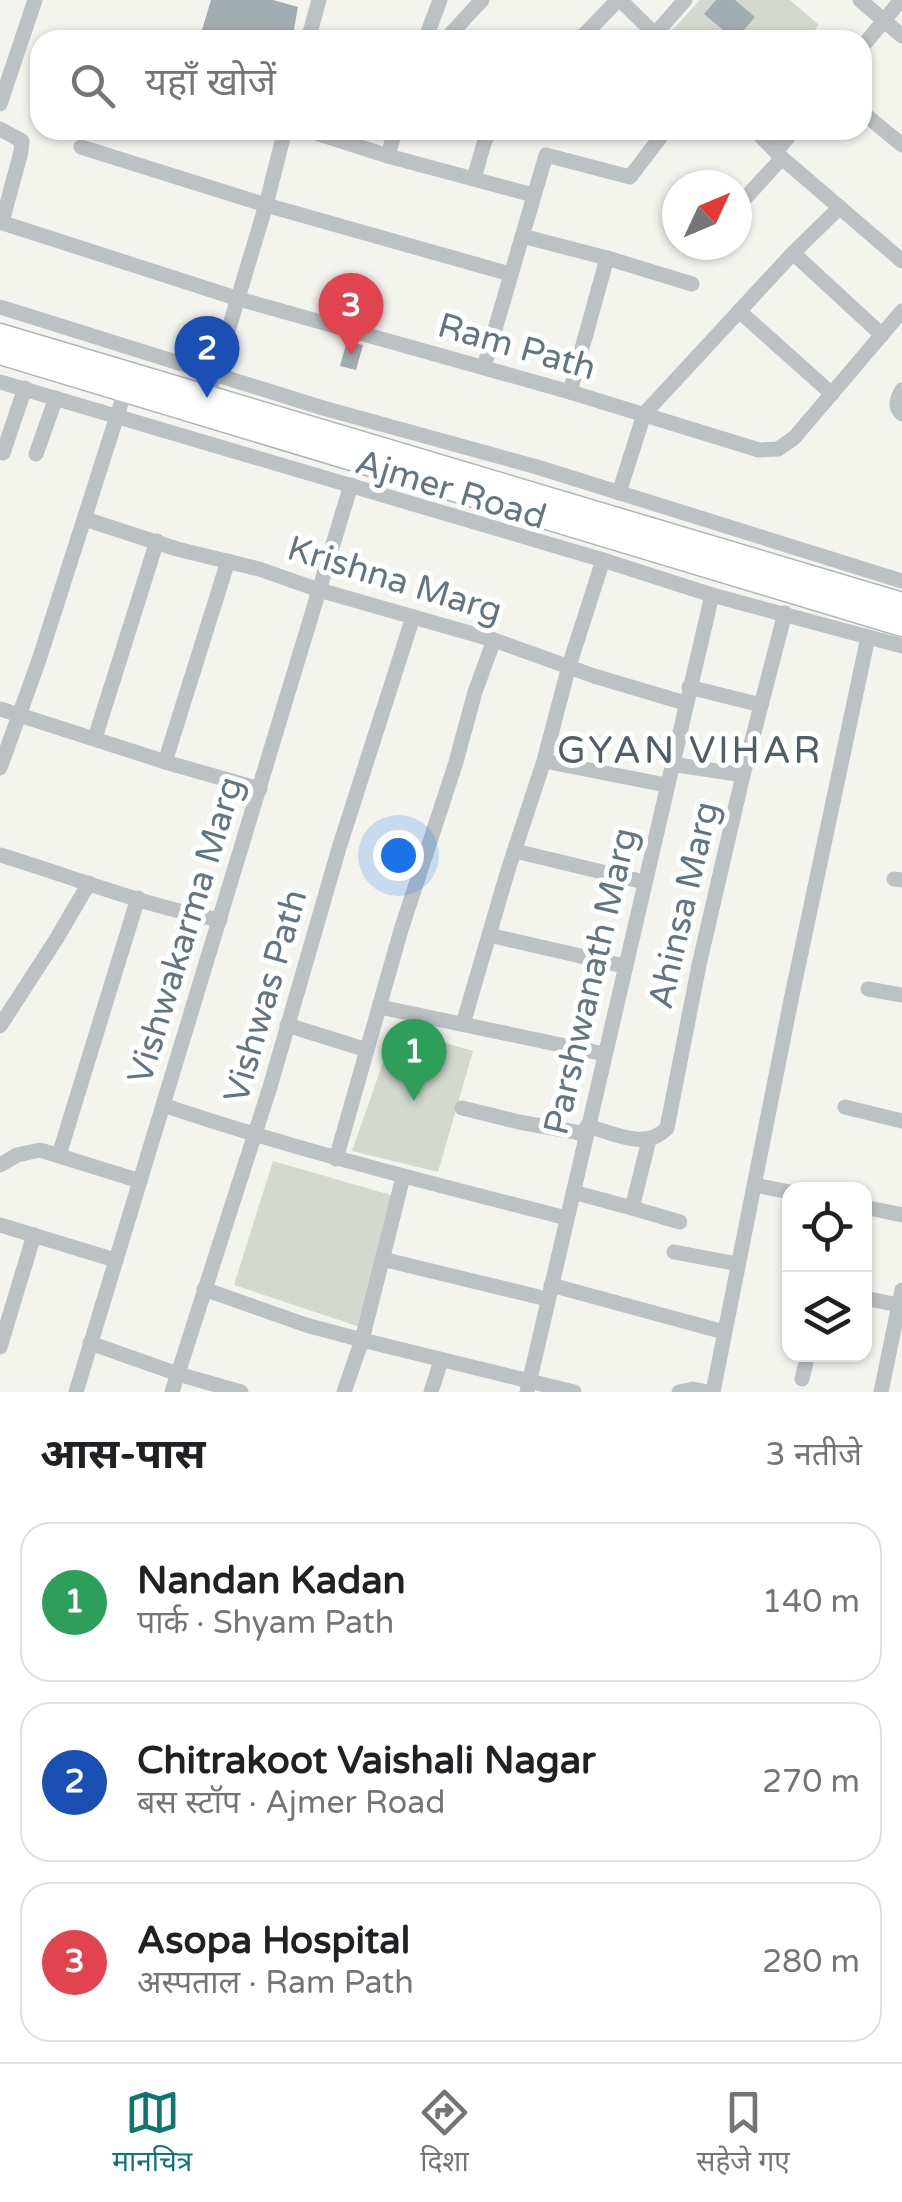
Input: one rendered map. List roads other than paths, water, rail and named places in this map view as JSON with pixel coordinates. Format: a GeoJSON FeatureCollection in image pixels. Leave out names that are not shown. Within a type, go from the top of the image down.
{"type":"FeatureCollection","features":[{"type":"Feature","properties":{"kind":"highway","name":"Ajmer Road"},"geometry":{"type":"LineString","coordinates":[[0,335],[204,406],[902,625]]}},
{"type":"Feature","properties":{"kind":"highway","name":"Ajmer Road"},"geometry":{"type":"LineString","coordinates":[[0,353],[124,391],[204,406],[511,486],[902,604]]}},
{"type":"Feature","properties":{"kind":"street"},"geometry":{"type":"LineString","coordinates":[[0,104],[35,0]]}},
{"type":"Feature","properties":{"kind":"street"},"geometry":{"type":"LineString","coordinates":[[310,30],[318,0]]}},
{"type":"Feature","properties":{"kind":"street"},"geometry":{"type":"LineString","coordinates":[[428,30],[440,0]]}},
{"type":"Feature","properties":{"kind":"street"},"geometry":{"type":"LineString","coordinates":[[454,30],[482,0]]}},
{"type":"Feature","properties":{"kind":"street"},"geometry":{"type":"LineString","coordinates":[[588,30],[619,0],[651,30]]}},
{"type":"Feature","properties":{"kind":"street"},"geometry":{"type":"LineString","coordinates":[[663,30],[686,0]]}},
{"type":"Feature","properties":{"kind":"street"},"geometry":{"type":"LineString","coordinates":[[860,0],[902,36]]}},
{"type":"Feature","properties":{"kind":"street"},"geometry":{"type":"LineString","coordinates":[[872,35],[901,0]]}},
{"type":"Feature","properties":{"kind":"street"},"geometry":{"type":"LineString","coordinates":[[22,39],[30,41]]}},
{"type":"Feature","properties":{"kind":"street"},"geometry":{"type":"LineString","coordinates":[[872,120],[902,144]]}},
{"type":"Feature","properties":{"kind":"street"},"geometry":{"type":"LineString","coordinates":[[0,129],[22,141],[1,222]]}},
{"type":"Feature","properties":{"kind":"street"},"geometry":{"type":"LineString","coordinates":[[190,438],[239,299],[282,140]]}},
{"type":"Feature","properties":{"kind":"street"},"geometry":{"type":"LineString","coordinates":[[338,140],[533,195]]}},
{"type":"Feature","properties":{"kind":"street"},"geometry":{"type":"LineString","coordinates":[[388,156],[393,140]]}},
{"type":"Feature","properties":{"kind":"street"},"geometry":{"type":"LineString","coordinates":[[474,178],[485,140]]}},
{"type":"Feature","properties":{"kind":"street"},"geometry":{"type":"LineString","coordinates":[[484,368],[546,155],[630,177],[658,140]]}},
{"type":"Feature","properties":{"kind":"street"},"geometry":{"type":"LineString","coordinates":[[765,140],[902,262]]}},
{"type":"Feature","properties":{"kind":"street"},"geometry":{"type":"LineString","coordinates":[[752,189],[788,140]]}},
{"type":"Feature","properties":{"kind":"street"},"geometry":{"type":"LineString","coordinates":[[81,147],[266,205],[510,274]]}},
{"type":"Feature","properties":{"kind":"street"},"geometry":{"type":"LineString","coordinates":[[620,493],[644,414],[840,207]]}},
{"type":"Feature","properties":{"kind":"street","name":"Ram Path"},"geometry":{"type":"LineString","coordinates":[[1,222],[239,299],[759,450],[778,450],[794,438],[832,394]]}},
{"type":"Feature","properties":{"kind":"street"},"geometry":{"type":"LineString","coordinates":[[522,236],[692,284]]}},
{"type":"Feature","properties":{"kind":"street"},"geometry":{"type":"LineString","coordinates":[[793,253],[882,335]]}},
{"type":"Feature","properties":{"kind":"street"},"geometry":{"type":"LineString","coordinates":[[570,392],[607,258]]}},
{"type":"Feature","properties":{"kind":"street"},"geometry":{"type":"LineString","coordinates":[[0,307],[902,581]]}},
{"type":"Feature","properties":{"kind":"street"},"geometry":{"type":"LineString","coordinates":[[739,311],[832,394],[902,312]]}},
{"type":"Feature","properties":{"kind":"street"},"geometry":{"type":"LineString","coordinates":[[0,382],[712,595],[902,646]]}},
{"type":"Feature","properties":{"kind":"street"},"geometry":{"type":"LineString","coordinates":[[3,453],[25,388]]}},
{"type":"Feature","properties":{"kind":"street"},"geometry":{"type":"LineString","coordinates":[[902,390],[896,399],[902,414]]}},
{"type":"Feature","properties":{"kind":"street"},"geometry":{"type":"LineString","coordinates":[[0,768],[124,391]]}},
{"type":"Feature","properties":{"kind":"street"},"geometry":{"type":"LineString","coordinates":[[36,454],[56,398]]}},
{"type":"Feature","properties":{"kind":"street","name":"Vishwakarma Marg"},"geometry":{"type":"LineString","coordinates":[[76,1392],[352,486]]}},
{"type":"Feature","properties":{"kind":"street","name":"Krishna Marg"},"geometry":{"type":"LineString","coordinates":[[85,519],[494,640],[568,666],[687,696],[762,705]]}},
{"type":"Feature","properties":{"kind":"street"},"geometry":{"type":"LineString","coordinates":[[94,738],[157,541]]}},
{"type":"Feature","properties":{"kind":"street"},"geometry":{"type":"LineString","coordinates":[[463,1024],[603,560]]}},
{"type":"Feature","properties":{"kind":"street"},"geometry":{"type":"LineString","coordinates":[[165,762],[228,561]]}},
{"type":"Feature","properties":{"kind":"street","name":"Parshwanath Marg"},"geometry":{"type":"LineString","coordinates":[[528,1386],[712,595]]}},
{"type":"Feature","properties":{"kind":"street","name":"Ahinsa Marg"},"geometry":{"type":"LineString","coordinates":[[632,1208],[649,1140],[667,1128],[742,775],[785,614]]}},
{"type":"Feature","properties":{"kind":"street","name":"Vishwas Path"},"geometry":{"type":"LineString","coordinates":[[172,1392],[255,1136],[413,617]]}},
{"type":"Feature","properties":{"kind":"street"},"geometry":{"type":"LineString","coordinates":[[679,1392],[710,1392],[868,637]]}},
{"type":"Feature","properties":{"kind":"street"},"geometry":{"type":"LineString","coordinates":[[336,1159],[475,692],[494,640]]}},
{"type":"Feature","properties":{"kind":"street"},"geometry":{"type":"LineString","coordinates":[[0,709],[260,789]]}},
{"type":"Feature","properties":{"kind":"street"},"geometry":{"type":"LineString","coordinates":[[544,761],[666,785]]}},
{"type":"Feature","properties":{"kind":"street"},"geometry":{"type":"LineString","coordinates":[[671,764],[742,775]]}},
{"type":"Feature","properties":{"kind":"street"},"geometry":{"type":"LineString","coordinates":[[515,851],[644,882]]}},
{"type":"Feature","properties":{"kind":"street"},"geometry":{"type":"LineString","coordinates":[[0,855],[220,920]]}},
{"type":"Feature","properties":{"kind":"street"},"geometry":{"type":"LineString","coordinates":[[0,1026],[88,883]]}},
{"type":"Feature","properties":{"kind":"street"},"geometry":{"type":"LineString","coordinates":[[59,1155],[138,898]]}},
{"type":"Feature","properties":{"kind":"street"},"geometry":{"type":"LineString","coordinates":[[489,935],[624,966]]}},
{"type":"Feature","properties":{"kind":"street"},"geometry":{"type":"LineString","coordinates":[[868,989],[902,995]]}},
{"type":"Feature","properties":{"kind":"street"},"geometry":{"type":"LineString","coordinates":[[380,1007],[604,1054]]}},
{"type":"Feature","properties":{"kind":"street"},"geometry":{"type":"LineString","coordinates":[[288,1025],[367,1050]]}},
{"type":"Feature","properties":{"kind":"street"},"geometry":{"type":"LineString","coordinates":[[163,1106],[336,1159],[566,1218]]}},
{"type":"Feature","properties":{"kind":"street"},"geometry":{"type":"LineString","coordinates":[[845,1107],[902,1120]]}},
{"type":"Feature","properties":{"kind":"street"},"geometry":{"type":"LineString","coordinates":[[462,1108],[519,1122],[649,1140]]}},
{"type":"Feature","properties":{"kind":"street"},"geometry":{"type":"LineString","coordinates":[[0,1165],[17,1155],[40,1150],[140,1181]]}},
{"type":"Feature","properties":{"kind":"street"},"geometry":{"type":"LineString","coordinates":[[344,1392],[362,1340],[403,1176]]}},
{"type":"Feature","properties":{"kind":"street"},"geometry":{"type":"LineString","coordinates":[[754,1185],[782,1190]]}},
{"type":"Feature","properties":{"kind":"street"},"geometry":{"type":"LineString","coordinates":[[572,1192],[680,1222]]}},
{"type":"Feature","properties":{"kind":"street"},"geometry":{"type":"LineString","coordinates":[[872,1209],[902,1215]]}},
{"type":"Feature","properties":{"kind":"street"},"geometry":{"type":"LineString","coordinates":[[0,1224],[116,1260]]}},
{"type":"Feature","properties":{"kind":"street"},"geometry":{"type":"LineString","coordinates":[[0,1347],[34,1235]]}},
{"type":"Feature","properties":{"kind":"street"},"geometry":{"type":"LineString","coordinates":[[674,1252],[738,1264]]}},
{"type":"Feature","properties":{"kind":"street"},"geometry":{"type":"LineString","coordinates":[[382,1259],[724,1332]]}},
{"type":"Feature","properties":{"kind":"street"},"geometry":{"type":"LineString","coordinates":[[204,1290],[306,1325],[528,1386],[574,1392]]}},
{"type":"Feature","properties":{"kind":"street"},"geometry":{"type":"LineString","coordinates":[[872,1298],[900,1298],[894,1371],[881,1392]]}},
{"type":"Feature","properties":{"kind":"street"},"geometry":{"type":"LineString","coordinates":[[90,1343],[241,1392]]}},
{"type":"Feature","properties":{"kind":"street"},"geometry":{"type":"LineString","coordinates":[[431,1392],[441,1361]]}},
{"type":"Feature","properties":{"kind":"street"},"geometry":{"type":"LineString","coordinates":[[802,1379],[806,1362]]}},
{"type":"Feature","properties":{"kind":"place","name":"Asopa Hospital"},"geometry":{"type":"Point","coordinates":[351,355]}},
{"type":"Feature","properties":{"kind":"place","name":"Chitrakoot Vaishali Nagar"},"geometry":{"type":"Point","coordinates":[207,398]}},
{"type":"Feature","properties":{"kind":"place","name":"Nandan Kadan"},"geometry":{"type":"Point","coordinates":[414,1101]}},
{"type":"Feature","properties":{"kind":"district","name":"GYAN VIHAR"},"geometry":{"type":"Point","coordinates":[690,750]}}]}
